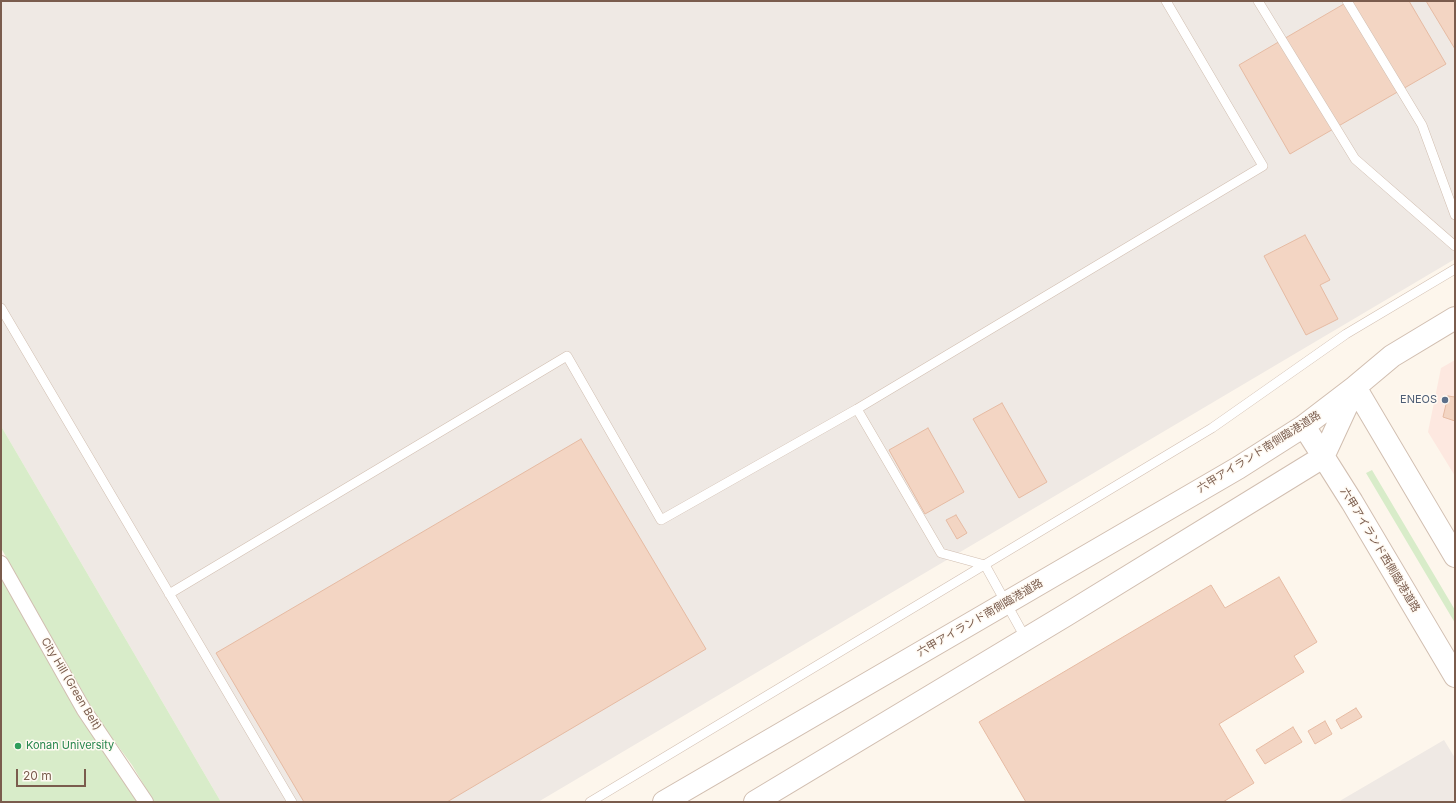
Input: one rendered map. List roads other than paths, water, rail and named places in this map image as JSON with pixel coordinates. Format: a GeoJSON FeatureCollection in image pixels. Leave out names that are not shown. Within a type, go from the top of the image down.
{"type":"FeatureCollection","features":[{"type":"Feature","properties":{"kind":"street"},"geometry":{"type":"LineString","coordinates":[[1455,318],[1392,356],[1355,387],[1455,556]]}},
{"type":"Feature","properties":{"kind":"street","name":"六甲アイランド南側臨港道路"},"geometry":{"type":"LineString","coordinates":[[664,802],[1238,468],[1304,426],[1355,387]]}},
{"type":"Feature","properties":{"kind":"street","name":"六甲アイランド南側臨港道路"},"geometry":{"type":"LineString","coordinates":[[1323,457],[1355,387]]}},
{"type":"Feature","properties":{"kind":"street","name":"六甲アイランド西側臨港道路"},"geometry":{"type":"LineString","coordinates":[[1304,426],[1352,502],[1455,676]]}},
{"type":"Feature","properties":{"kind":"street"},"geometry":{"type":"LineString","coordinates":[[755,802],[1026,640],[1323,457]]}},
{"type":"Feature","properties":{"kind":"street","name":"City Hill (Green Belt)"},"geometry":{"type":"LineString","coordinates":[[1,563],[84,710],[146,802]]}},
{"type":"Feature","properties":{"kind":"lane"},"geometry":{"type":"LineString","coordinates":[[169,594],[567,356],[661,520],[856,409],[1263,166],[1166,1]]}},
{"type":"Feature","properties":{"kind":"lane"},"geometry":{"type":"LineString","coordinates":[[1258,1],[1355,159],[1455,246]]}},
{"type":"Feature","properties":{"kind":"lane"},"geometry":{"type":"LineString","coordinates":[[1347,1],[1422,125],[1455,215]]}},
{"type":"Feature","properties":{"kind":"lane"},"geometry":{"type":"LineString","coordinates":[[590,802],[1212,428],[1346,334],[1455,269]]}},
{"type":"Feature","properties":{"kind":"lane"},"geometry":{"type":"LineString","coordinates":[[1,308],[292,802]]}},
{"type":"Feature","properties":{"kind":"lane"},"geometry":{"type":"LineString","coordinates":[[856,409],[941,553],[985,565],[1026,640]]}},
{"type":"Feature","properties":{"kind":"place","name":"ENEOS"},"geometry":{"type":"Point","coordinates":[1445,400]}},
{"type":"Feature","properties":{"kind":"place","name":"Konan University"},"geometry":{"type":"Point","coordinates":[18,746]}}]}
